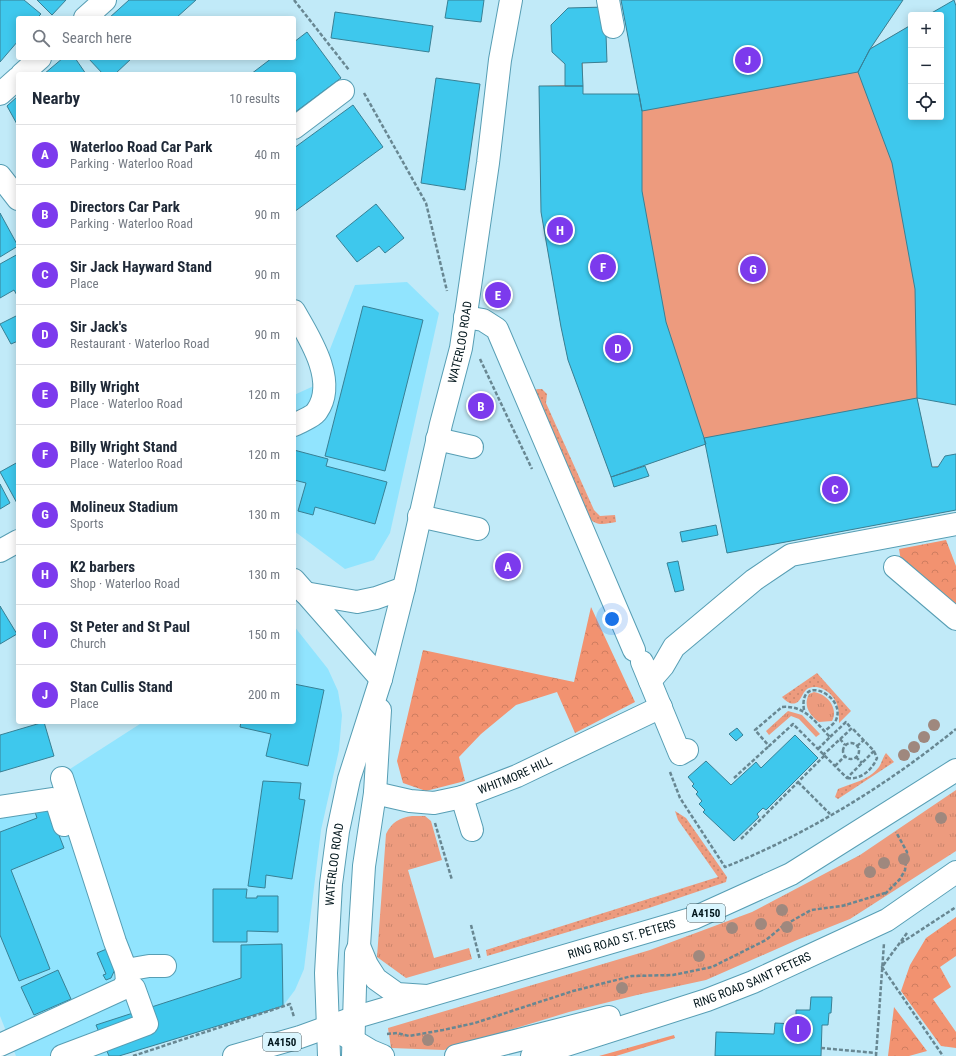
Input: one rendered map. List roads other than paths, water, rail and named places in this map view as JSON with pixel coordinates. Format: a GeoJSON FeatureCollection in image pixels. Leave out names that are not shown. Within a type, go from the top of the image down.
{"type":"FeatureCollection","features":[{"type":"Feature","properties":{"kind":"main road"},"geometry":{"type":"LineString","coordinates":[[87,16],[105,0]]}},
{"type":"Feature","properties":{"kind":"main road","name":"WATERLOO ROAD"},"geometry":{"type":"LineString","coordinates":[[329,1056],[326,973],[331,884],[338,831],[349,779],[381,679],[404,588],[437,439],[457,365],[488,163],[500,60],[511,0]]}},
{"type":"Feature","properties":{"kind":"main road"},"geometry":{"type":"LineString","coordinates":[[608,0],[613,27]]}},
{"type":"Feature","properties":{"kind":"main road"},"geometry":{"type":"LineString","coordinates":[[24,72],[38,60]]}},
{"type":"Feature","properties":{"kind":"main road"},"geometry":{"type":"LineString","coordinates":[[0,94],[16,80]]}},
{"type":"Feature","properties":{"kind":"main road"},"geometry":{"type":"LineString","coordinates":[[296,126],[343,91]]}},
{"type":"Feature","properties":{"kind":"main road"},"geometry":{"type":"LineString","coordinates":[[0,176],[16,196]]}},
{"type":"Feature","properties":{"kind":"main road"},"geometry":{"type":"LineString","coordinates":[[296,314],[315,348],[324,385],[324,394],[317,412],[296,424]]}},
{"type":"Feature","properties":{"kind":"main road"},"geometry":{"type":"LineString","coordinates":[[465,316],[483,320],[497,329],[642,664],[654,710],[680,754],[688,750]]}},
{"type":"Feature","properties":{"kind":"main road"},"geometry":{"type":"LineString","coordinates":[[437,439],[472,447]]}},
{"type":"Feature","properties":{"kind":"main road"},"geometry":{"type":"LineString","coordinates":[[419,516],[478,529]]}},
{"type":"Feature","properties":{"kind":"main road"},"geometry":{"type":"LineString","coordinates":[[642,664],[663,666],[674,647],[754,580],[791,555],[956,524]]}},
{"type":"Feature","properties":{"kind":"main road"},"geometry":{"type":"LineString","coordinates":[[0,551],[16,542]]}},
{"type":"Feature","properties":{"kind":"main road"},"geometry":{"type":"LineString","coordinates":[[895,567],[956,619]]}},
{"type":"Feature","properties":{"kind":"main road"},"geometry":{"type":"LineString","coordinates":[[299,587],[357,602],[376,598],[404,588]]}},
{"type":"Feature","properties":{"kind":"main road"},"geometry":{"type":"LineString","coordinates":[[299,587],[381,679]]}},
{"type":"Feature","properties":{"kind":"main road","name":"WATERLOO ROAD"},"geometry":{"type":"LineString","coordinates":[[353,1048],[356,953],[359,946],[364,866],[375,793],[381,679]]}},
{"type":"Feature","properties":{"kind":"main road","name":"WHITMORE HILL"},"geometry":{"type":"LineString","coordinates":[[375,793],[410,801],[430,802],[462,797],[517,776],[654,710]]}},
{"type":"Feature","properties":{"kind":"main road","name":"RING ROAD ST. PETERS"},"geometry":{"type":"LineString","coordinates":[[329,1026],[694,918],[791,874],[956,770]]}},
{"type":"Feature","properties":{"kind":"main road"},"geometry":{"type":"LineString","coordinates":[[62,778],[126,976],[134,988],[147,1024],[62,1056]]}},
{"type":"Feature","properties":{"kind":"main road"},"geometry":{"type":"LineString","coordinates":[[462,797],[472,830]]}},
{"type":"Feature","properties":{"kind":"main road"},"geometry":{"type":"LineString","coordinates":[[0,807],[52,799],[57,802],[95,921]]}},
{"type":"Feature","properties":{"kind":"main road","name":"RING ROAD SAINT PETERS"},"geometry":{"type":"LineString","coordinates":[[532,1056],[707,1000],[753,982],[887,920],[956,872]]}},
{"type":"Feature","properties":{"kind":"main road","name":"WATERLOO ROAD"},"geometry":{"type":"LineString","coordinates":[[359,946],[376,979],[397,994],[430,996]]}},
{"type":"Feature","properties":{"kind":"main road"},"geometry":{"type":"LineString","coordinates":[[126,976],[149,966],[165,966]]}},
{"type":"Feature","properties":{"kind":"main road"},"geometry":{"type":"LineString","coordinates":[[0,1045],[122,990],[126,976]]}},
{"type":"Feature","properties":{"kind":"main road"},"geometry":{"type":"LineString","coordinates":[[456,1056],[621,1014],[707,1000]]}},
{"type":"Feature","properties":{"kind":"main road"},"geometry":{"type":"LineString","coordinates":[[329,1026],[353,1048],[382,1046]]}},
{"type":"Feature","properties":{"kind":"main road","name":"A4150"},"geometry":{"type":"LineString","coordinates":[[234,1056],[300,1037],[329,1026]]}},
{"type":"Feature","properties":{"kind":"main road"},"geometry":{"type":"LineString","coordinates":[[0,1052],[2,1056]]}},
{"type":"Feature","properties":{"kind":"place","name":"Stan Cullis Stand"},"geometry":{"type":"Point","coordinates":[748,60]}},
{"type":"Feature","properties":{"kind":"place","name":"K2 barbers"},"geometry":{"type":"Point","coordinates":[560,230]}},
{"type":"Feature","properties":{"kind":"place","name":"Billy Wright Stand"},"geometry":{"type":"Point","coordinates":[603,267]}},
{"type":"Feature","properties":{"kind":"place","name":"Molineux Stadium"},"geometry":{"type":"Point","coordinates":[753,269]}},
{"type":"Feature","properties":{"kind":"place","name":"Billy Wright"},"geometry":{"type":"Point","coordinates":[498,295]}},
{"type":"Feature","properties":{"kind":"place","name":"Sir Jack's"},"geometry":{"type":"Point","coordinates":[618,348]}},
{"type":"Feature","properties":{"kind":"place","name":"Directors Car Park"},"geometry":{"type":"Point","coordinates":[481,406]}},
{"type":"Feature","properties":{"kind":"place","name":"Sir Jack Hayward Stand"},"geometry":{"type":"Point","coordinates":[835,489]}},
{"type":"Feature","properties":{"kind":"place","name":"Waterloo Road Car Park"},"geometry":{"type":"Point","coordinates":[508,566]}},
{"type":"Feature","properties":{"kind":"place","name":"St Peter and St Paul"},"geometry":{"type":"Point","coordinates":[798,1029]}}]}
